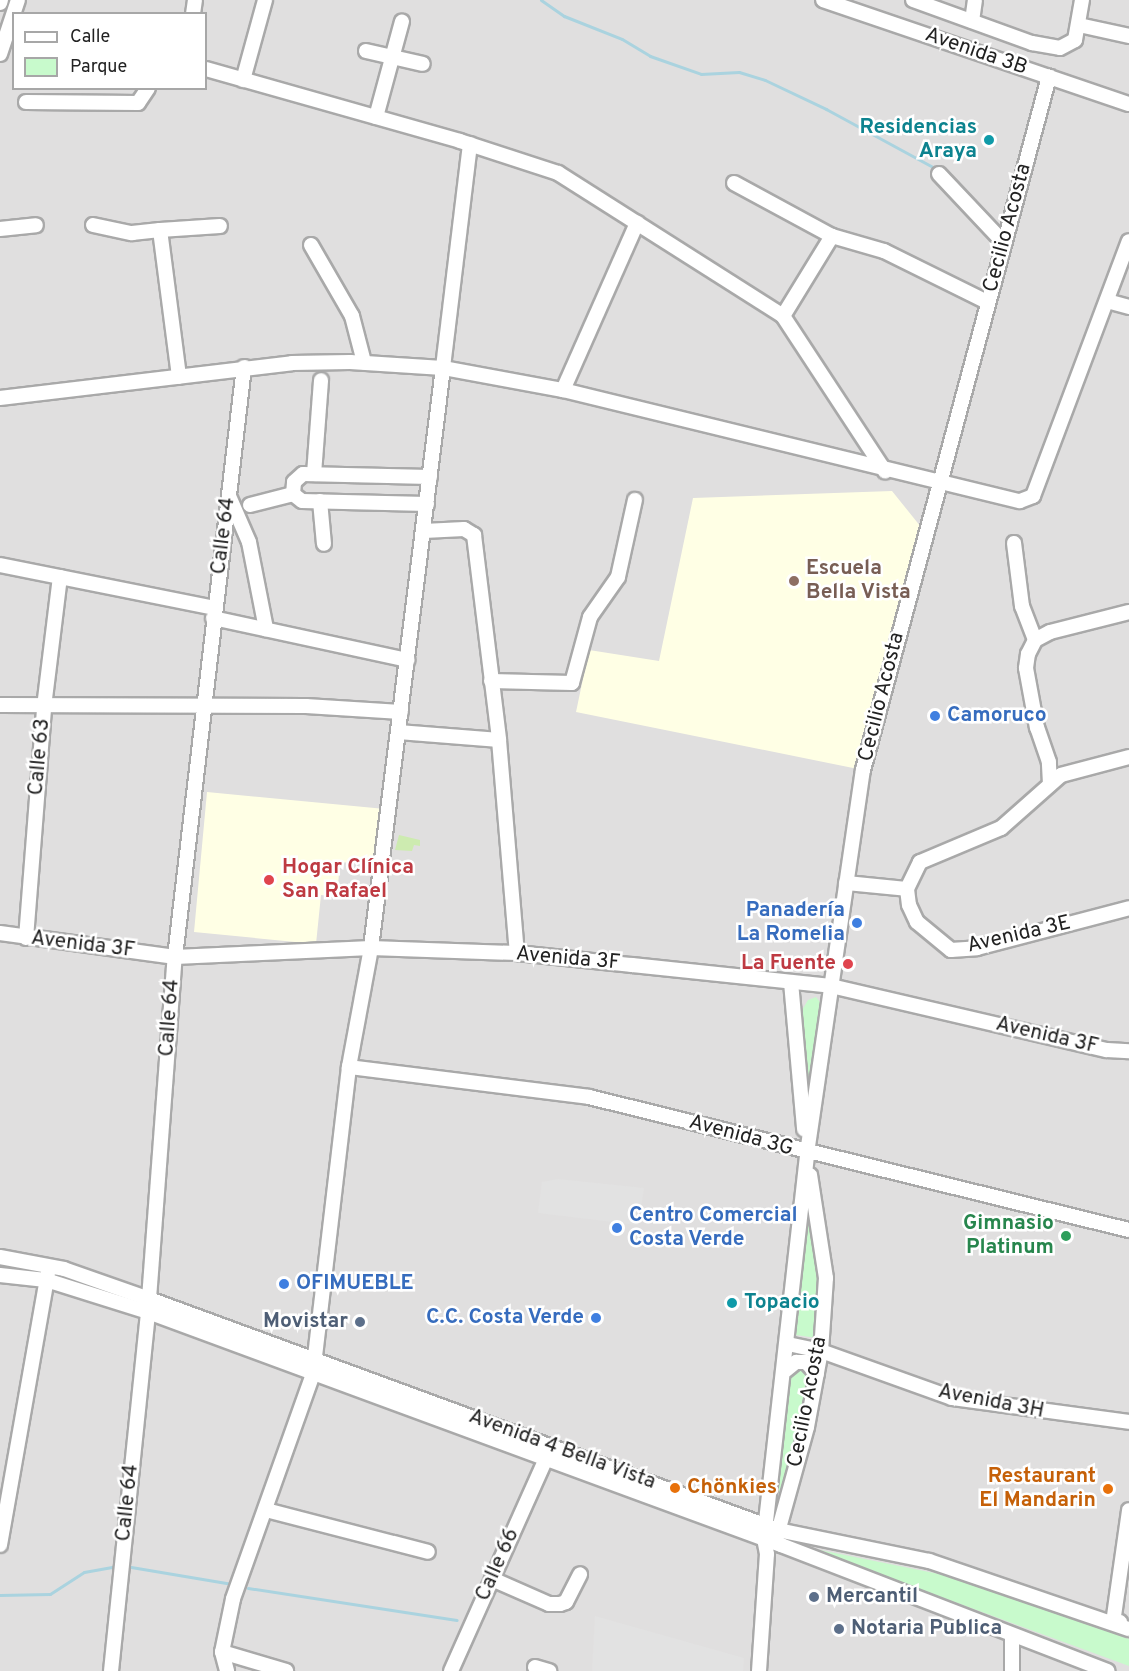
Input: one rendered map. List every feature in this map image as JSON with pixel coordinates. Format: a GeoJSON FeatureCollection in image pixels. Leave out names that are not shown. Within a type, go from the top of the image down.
{"type":"FeatureCollection","features":[{"type":"Feature","properties":{"kind":"street"},"geometry":{"type":"LineString","coordinates":[[0,54],[8,16],[18,0]]}},
{"type":"Feature","properties":{"kind":"street"},"geometry":{"type":"LineString","coordinates":[[243,80],[265,0]]}},
{"type":"Feature","properties":{"kind":"street","name":"Avenida 3B"},"geometry":{"type":"LineString","coordinates":[[824,0],[1129,104]]}},
{"type":"Feature","properties":{"kind":"street"},"geometry":{"type":"LineString","coordinates":[[913,0],[1060,48],[1075,40],[1082,0]]}},
{"type":"Feature","properties":{"kind":"street"},"geometry":{"type":"LineString","coordinates":[[972,21],[975,0]]}},
{"type":"Feature","properties":{"kind":"street"},"geometry":{"type":"LineString","coordinates":[[376,117],[402,21]]}},
{"type":"Feature","properties":{"kind":"street"},"geometry":{"type":"LineString","coordinates":[[1079,25],[1129,36]]}},
{"type":"Feature","properties":{"kind":"street"},"geometry":{"type":"LineString","coordinates":[[366,51],[423,64]]}},
{"type":"Feature","properties":{"kind":"street"},"geometry":{"type":"LineString","coordinates":[[207,69],[470,144],[558,174],[783,316],[885,471]]}},
{"type":"Feature","properties":{"kind":"street","name":"Cecilio Acosta"},"geometry":{"type":"LineString","coordinates":[[770,1538],[807,1153],[863,770],[938,482],[1049,77]]}},
{"type":"Feature","properties":{"kind":"street"},"geometry":{"type":"LineString","coordinates":[[26,102],[55,95],[138,103],[147,90]]}},
{"type":"Feature","properties":{"kind":"street"},"geometry":{"type":"LineString","coordinates":[[227,1671],[222,1652],[233,1599],[266,1510],[314,1367],[349,1067],[372,948],[470,144]]}},
{"type":"Feature","properties":{"kind":"street"},"geometry":{"type":"LineString","coordinates":[[939,174],[1004,243]]}},
{"type":"Feature","properties":{"kind":"street"},"geometry":{"type":"LineString","coordinates":[[734,183],[832,236],[884,251],[987,302]]}},
{"type":"Feature","properties":{"kind":"street"},"geometry":{"type":"LineString","coordinates":[[563,390],[638,223]]}},
{"type":"Feature","properties":{"kind":"street"},"geometry":{"type":"LineString","coordinates":[[0,229],[36,225]]}},
{"type":"Feature","properties":{"kind":"street"},"geometry":{"type":"LineString","coordinates":[[93,225],[132,233],[220,226]]}},
{"type":"Feature","properties":{"kind":"street"},"geometry":{"type":"LineString","coordinates":[[160,230],[178,376]]}},
{"type":"Feature","properties":{"kind":"street"},"geometry":{"type":"LineString","coordinates":[[783,316],[832,236]]}},
{"type":"Feature","properties":{"kind":"street"},"geometry":{"type":"LineString","coordinates":[[0,398],[244,368],[364,362],[443,368],[563,390],[885,471],[1020,501],[1033,496],[1129,241]]}},
{"type":"Feature","properties":{"kind":"street"},"geometry":{"type":"LineString","coordinates":[[311,245],[352,316],[364,362]]}},
{"type":"Feature","properties":{"kind":"street"},"geometry":{"type":"LineString","coordinates":[[1107,301],[1129,307]]}},
{"type":"Feature","properties":{"kind":"street","name":"Calle 64"},"geometry":{"type":"LineString","coordinates":[[111,1671],[149,1306],[175,957],[244,368]]}},
{"type":"Feature","properties":{"kind":"street"},"geometry":{"type":"LineString","coordinates":[[314,474],[321,380]]}},
{"type":"Feature","properties":{"kind":"street"},"geometry":{"type":"LineString","coordinates":[[293,494],[297,477],[314,474],[430,477]]}},
{"type":"Feature","properties":{"kind":"street"},"geometry":{"type":"LineString","coordinates":[[293,494],[302,501],[427,504]]}},
{"type":"Feature","properties":{"kind":"street"},"geometry":{"type":"LineString","coordinates":[[250,505],[293,494]]}},
{"type":"Feature","properties":{"kind":"street"},"geometry":{"type":"LineString","coordinates":[[229,495],[249,542],[266,629]]}},
{"type":"Feature","properties":{"kind":"street"},"geometry":{"type":"LineString","coordinates":[[491,681],[572,683],[590,617],[618,577],[635,500]]}},
{"type":"Feature","properties":{"kind":"street"},"geometry":{"type":"LineString","coordinates":[[320,501],[324,544]]}},
{"type":"Feature","properties":{"kind":"street"},"geometry":{"type":"LineString","coordinates":[[424,531],[464,529],[474,535],[499,740],[517,953]]}},
{"type":"Feature","properties":{"kind":"street"},"geometry":{"type":"LineString","coordinates":[[1014,543],[1022,606],[1035,640],[1026,668],[1037,728],[1048,762],[1050,784]]}},
{"type":"Feature","properties":{"kind":"street"},"geometry":{"type":"LineString","coordinates":[[0,565],[214,613],[266,629],[408,660]]}},
{"type":"Feature","properties":{"kind":"street","name":"Calle 63"},"geometry":{"type":"LineString","coordinates":[[26,938],[44,707],[60,578]]}},
{"type":"Feature","properties":{"kind":"street"},"geometry":{"type":"LineString","coordinates":[[1035,640],[1050,632],[1129,612]]}},
{"type":"Feature","properties":{"kind":"street"},"geometry":{"type":"LineString","coordinates":[[0,705],[44,707]]}},
{"type":"Feature","properties":{"kind":"street"},"geometry":{"type":"LineString","coordinates":[[0,710],[44,707],[206,705],[401,712]]}},
{"type":"Feature","properties":{"kind":"street"},"geometry":{"type":"LineString","coordinates":[[399,732],[499,740]]}},
{"type":"Feature","properties":{"kind":"street"},"geometry":{"type":"LineString","coordinates":[[846,883],[907,889],[920,862],[1001,828],[1061,775],[1129,757]]}},
{"type":"Feature","properties":{"kind":"street","name":"Avenida 3E"},"geometry":{"type":"LineString","coordinates":[[907,889],[909,905],[917,922],[951,950],[977,948],[1129,908]]}},
{"type":"Feature","properties":{"kind":"street","name":"Avenida 3F"},"geometry":{"type":"LineString","coordinates":[[0,933],[175,957],[372,948],[517,953],[831,986],[1107,1050],[1129,1052]]}},
{"type":"Feature","properties":{"kind":"street"},"geometry":{"type":"LineString","coordinates":[[791,982],[807,1153]]}},
{"type":"Feature","properties":{"kind":"street","name":"Avenida 3G"},"geometry":{"type":"LineString","coordinates":[[349,1067],[589,1098],[1129,1230]]}},
{"type":"Feature","properties":{"kind":"street","name":"Cecilio Acosta"},"geometry":{"type":"LineString","coordinates":[[770,1538],[807,1427],[821,1351],[826,1278],[807,1153]]}},
{"type":"Feature","properties":{"kind":"street","name":"Avenida 4 Bella Vista"},"geometry":{"type":"LineString","coordinates":[[0,1257],[49,1266],[149,1306],[770,1538],[1012,1636],[1108,1671]]}},
{"type":"Feature","properties":{"kind":"street"},"geometry":{"type":"LineString","coordinates":[[0,1545],[7,1458],[49,1266]]}},
{"type":"Feature","properties":{"kind":"street","name":"Avenida 4 Bella Vista"},"geometry":{"type":"LineString","coordinates":[[0,1275],[46,1280],[149,1306]]}},
{"type":"Feature","properties":{"kind":"street","name":"Avenida 3H"},"geometry":{"type":"LineString","coordinates":[[788,1344],[821,1351],[952,1398],[1129,1422]]}},
{"type":"Feature","properties":{"kind":"street"},"geometry":{"type":"LineString","coordinates":[[786,1370],[796,1362],[806,1362],[817,1374]]}},
{"type":"Feature","properties":{"kind":"street","name":"Avenida 4 Bella Vista"},"geometry":{"type":"LineString","coordinates":[[314,1367],[546,1459],[770,1538],[929,1561],[1129,1629]]}},
{"type":"Feature","properties":{"kind":"street","name":"Calle 66"},"geometry":{"type":"LineString","coordinates":[[451,1671],[546,1459]]}},
{"type":"Feature","properties":{"kind":"street"},"geometry":{"type":"LineString","coordinates":[[266,1510],[428,1552]]}},
{"type":"Feature","properties":{"kind":"street"},"geometry":{"type":"LineString","coordinates":[[1129,1510],[1113,1623],[1129,1621]]}},
{"type":"Feature","properties":{"kind":"street"},"geometry":{"type":"LineString","coordinates":[[759,1671],[770,1538]]}},
{"type":"Feature","properties":{"kind":"street"},"geometry":{"type":"LineString","coordinates":[[492,1579],[549,1604],[560,1604],[567,1602],[580,1574]]}},
{"type":"Feature","properties":{"kind":"street"},"geometry":{"type":"LineString","coordinates":[[1012,1636],[1012,1671]]}},
{"type":"Feature","properties":{"kind":"street"},"geometry":{"type":"LineString","coordinates":[[222,1652],[286,1671]]}},
{"type":"Feature","properties":{"kind":"street"},"geometry":{"type":"LineString","coordinates":[[535,1667],[549,1671]]}},
{"type":"Feature","properties":{"kind":"shaded area"},"geometry":{"type":"Polygon","coordinates":[[[0,0],[1129,0],[1129,1671],[0,1671],[0,0]]]}},
{"type":"Feature","properties":{"kind":"shaded area","name":"Escuela Bella Vista"},"geometry":{"type":"Polygon","coordinates":[[[892,491],[925,532],[863,770],[576,712],[589,650],[659,661],[693,498],[892,491]]]}},
{"type":"Feature","properties":{"kind":"shaded area","name":"Hogar Clínica San Rafael"},"geometry":{"type":"Polygon","coordinates":[[[207,792],[385,809],[379,865],[340,862],[337,897],[321,895],[316,944],[194,932],[207,792]]]}},
{"type":"Feature","properties":{"kind":"shaded area"},"geometry":{"type":"Polygon","coordinates":[[[558,1179],[644,1188],[638,1225],[538,1213],[542,1182],[558,1179]]]}},
{"type":"Feature","properties":{"kind":"shaded area"},"geometry":{"type":"Polygon","coordinates":[[[595,1616],[744,1658],[743,1671],[592,1671],[595,1616]]]}},
{"type":"Feature","properties":{"kind":"green space"},"geometry":{"type":"Polygon","coordinates":[[[399,835],[420,840],[420,846],[414,845],[412,851],[395,850],[399,835]]]}},
{"type":"Feature","properties":{"kind":"green space"},"geometry":{"type":"Polygon","coordinates":[[[816,997],[824,1007],[809,1112],[801,1012],[808,1000],[816,997]]]}},
{"type":"Feature","properties":{"kind":"green space"},"geometry":{"type":"Polygon","coordinates":[[[809,1201],[822,1278],[817,1338],[796,1335],[809,1201]]]}},
{"type":"Feature","properties":{"kind":"green space"},"geometry":{"type":"Polygon","coordinates":[[[798,1365],[813,1375],[779,1506],[779,1473],[789,1374],[798,1365]]]}},
{"type":"Feature","properties":{"kind":"green space"},"geometry":{"type":"Polygon","coordinates":[[[805,1547],[954,1577],[1121,1636],[1129,1639],[1129,1666],[805,1547]]]}},
{"type":"Feature","properties":{"kind":"waterway"},"geometry":{"type":"LineString","coordinates":[[541,0],[564,16],[622,39],[650,56],[701,74],[739,72],[765,80],[826,109],[933,167]]}},
{"type":"Feature","properties":{"kind":"waterway"},"geometry":{"type":"LineString","coordinates":[[0,1595],[50,1594],[84,1572],[117,1566]]}},
{"type":"Feature","properties":{"kind":"waterway"},"geometry":{"type":"LineString","coordinates":[[131,1567],[231,1584]]}},
{"type":"Feature","properties":{"kind":"waterway"},"geometry":{"type":"LineString","coordinates":[[248,1588],[457,1620]]}},
{"type":"Feature","properties":{"kind":"place","name":"Residencias Araya"},"geometry":{"type":"Point","coordinates":[989,140]}},
{"type":"Feature","properties":{"kind":"place","name":"Escuela Bella Vista"},"geometry":{"type":"Point","coordinates":[794,581]}},
{"type":"Feature","properties":{"kind":"place","name":"Camoruco"},"geometry":{"type":"Point","coordinates":[935,716]}},
{"type":"Feature","properties":{"kind":"place","name":"Hogar Clínica San Rafael"},"geometry":{"type":"Point","coordinates":[269,880]}},
{"type":"Feature","properties":{"kind":"place","name":"Panadería La Romelia"},"geometry":{"type":"Point","coordinates":[857,923]}},
{"type":"Feature","properties":{"kind":"place","name":"La Fuente"},"geometry":{"type":"Point","coordinates":[848,964]}},
{"type":"Feature","properties":{"kind":"place","name":"Centro Comercial Costa Verde"},"geometry":{"type":"Point","coordinates":[617,1228]}},
{"type":"Feature","properties":{"kind":"place","name":"Gimnasio Platinum"},"geometry":{"type":"Point","coordinates":[1066,1236]}},
{"type":"Feature","properties":{"kind":"place","name":"OFIMUEBLE"},"geometry":{"type":"Point","coordinates":[284,1284]}},
{"type":"Feature","properties":{"kind":"place","name":"Topacio"},"geometry":{"type":"Point","coordinates":[732,1303]}},
{"type":"Feature","properties":{"kind":"place","name":"C.C. Costa Verde"},"geometry":{"type":"Point","coordinates":[596,1318]}},
{"type":"Feature","properties":{"kind":"place","name":"Movistar"},"geometry":{"type":"Point","coordinates":[360,1322]}},
{"type":"Feature","properties":{"kind":"place","name":"Chönkies"},"geometry":{"type":"Point","coordinates":[675,1488]}},
{"type":"Feature","properties":{"kind":"place","name":"Restaurant El Mandarin"},"geometry":{"type":"Point","coordinates":[1108,1489]}},
{"type":"Feature","properties":{"kind":"place","name":"Mercantil"},"geometry":{"type":"Point","coordinates":[814,1597]}},
{"type":"Feature","properties":{"kind":"place","name":"Notaria Publica"},"geometry":{"type":"Point","coordinates":[839,1629]}}]}
